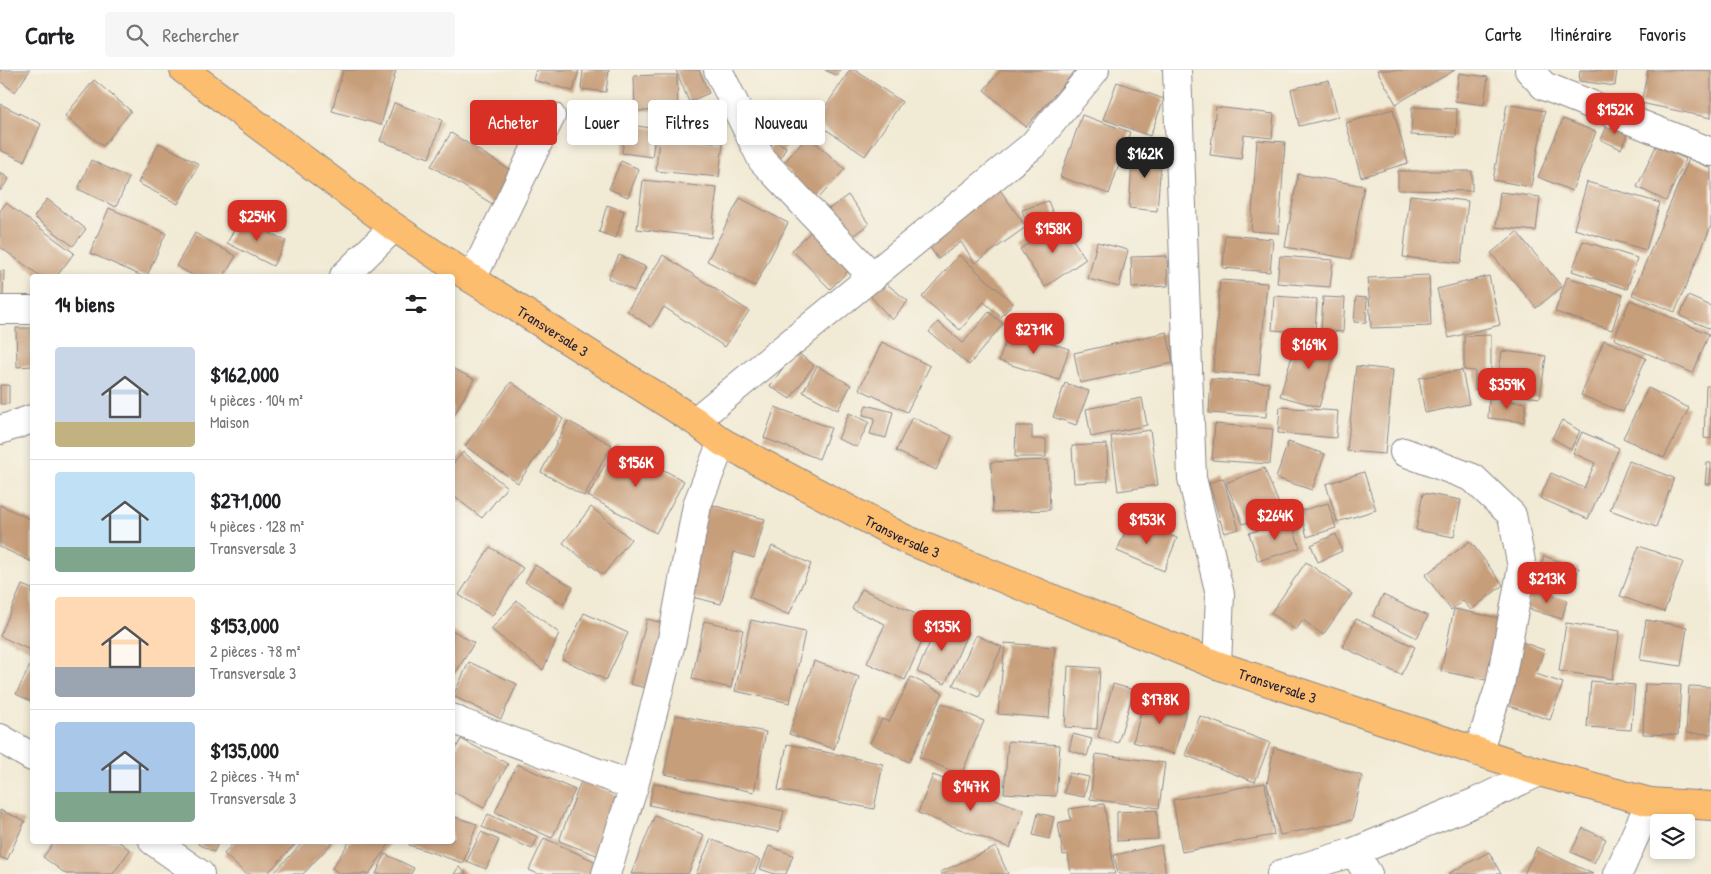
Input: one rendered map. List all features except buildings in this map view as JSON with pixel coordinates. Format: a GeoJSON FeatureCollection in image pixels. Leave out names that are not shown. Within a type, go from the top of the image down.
{"type":"FeatureCollection","features":[{"type":"Feature","properties":{"kind":"main road","name":"Transversale 3"},"geometry":{"type":"LineString","coordinates":[[184,70],[394,227],[695,421],[722,442],[905,539],[1217,665],[1478,752],[1539,772],[1650,802],[1711,806]]}},
{"type":"Feature","properties":{"kind":"street"},"geometry":{"type":"LineString","coordinates":[[718,70],[762,160],[872,277]]}},
{"type":"Feature","properties":{"kind":"street"},"geometry":{"type":"LineString","coordinates":[[695,421],[1032,145],[1095,70]]}},
{"type":"Feature","properties":{"kind":"street"},"geometry":{"type":"LineString","coordinates":[[1176,70],[1192,478],[1220,594],[1217,665]]}},
{"type":"Feature","properties":{"kind":"street"},"geometry":{"type":"LineString","coordinates":[[1529,70],[1544,86],[1711,152]]}},
{"type":"Feature","properties":{"kind":"street"},"geometry":{"type":"LineString","coordinates":[[472,279],[537,145]]}},
{"type":"Feature","properties":{"kind":"street"},"geometry":{"type":"LineString","coordinates":[[346,274],[394,227]]}},
{"type":"Feature","properties":{"kind":"street"},"geometry":{"type":"LineString","coordinates":[[0,310],[30,310]]}},
{"type":"Feature","properties":{"kind":"street"},"geometry":{"type":"LineString","coordinates":[[0,430],[30,420]]}},
{"type":"Feature","properties":{"kind":"street"},"geometry":{"type":"LineString","coordinates":[[606,874],[634,786],[672,639],[697,505],[722,442]]}},
{"type":"Feature","properties":{"kind":"street"},"geometry":{"type":"LineString","coordinates":[[1404,452],[1474,478],[1512,515],[1522,567],[1500,685],[1478,752]]}},
{"type":"Feature","properties":{"kind":"street"},"geometry":{"type":"LineString","coordinates":[[455,720],[462,724],[634,786]]}},
{"type":"Feature","properties":{"kind":"street"},"geometry":{"type":"LineString","coordinates":[[0,738],[30,756]]}},
{"type":"Feature","properties":{"kind":"street"},"geometry":{"type":"LineString","coordinates":[[1281,874],[1354,852],[1476,802],[1539,772]]}},
{"type":"Feature","properties":{"kind":"street"},"geometry":{"type":"LineString","coordinates":[[1618,874],[1650,802]]}},
{"type":"Feature","properties":{"kind":"street"},"geometry":{"type":"LineString","coordinates":[[157,844],[200,874]]}},
{"type":"Feature","properties":{"kind":"street"},"geometry":{"type":"LineString","coordinates":[[1354,852],[1368,874]]}}]}
